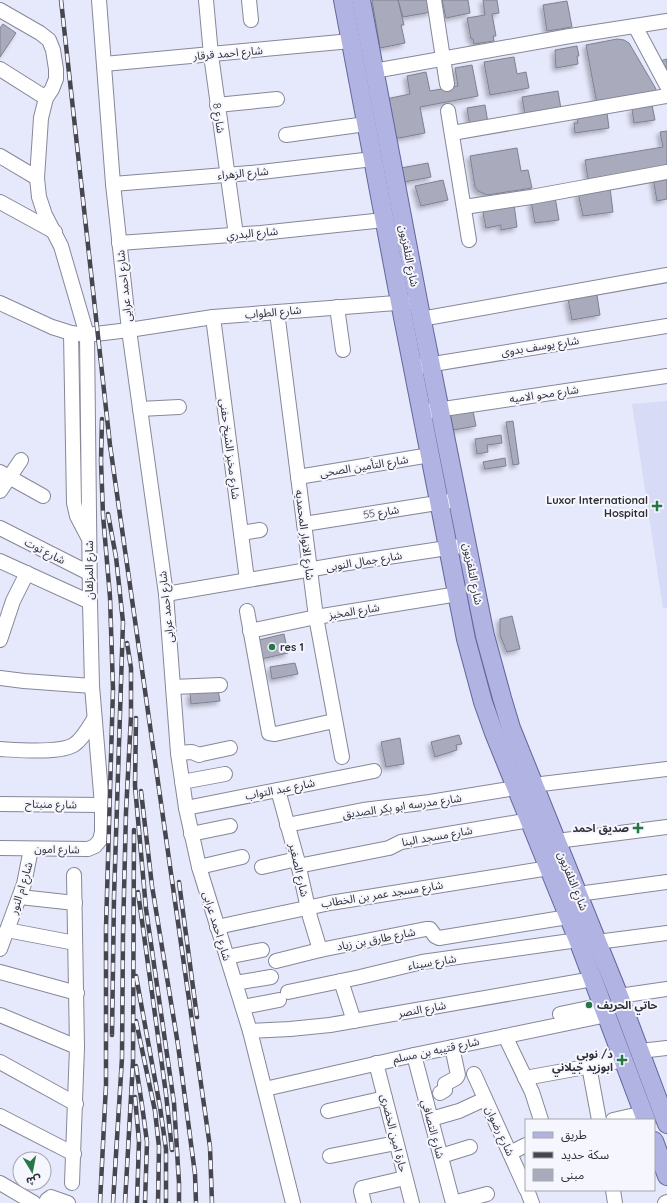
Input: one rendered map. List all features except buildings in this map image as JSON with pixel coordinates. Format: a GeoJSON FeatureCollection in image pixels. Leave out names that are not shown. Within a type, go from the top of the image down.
{"type":"FeatureCollection","features":[{"type":"Feature","properties":{"kind":"main road","name":"شارع التلفزيون"},"geometry":{"type":"LineString","coordinates":[[343,0],[412,367],[466,639],[483,702],[494,733],[525,787]]}},
{"type":"Feature","properties":{"kind":"main road","name":"شارع التلفزيون"},"geometry":{"type":"LineString","coordinates":[[361,0],[421,318],[485,636],[525,787],[549,868],[645,1117]]}},
{"type":"Feature","properties":{"kind":"main road"},"geometry":{"type":"LineString","coordinates":[[466,639],[485,636]]}},
{"type":"Feature","properties":{"kind":"main road","name":"شارع التلفزيون"},"geometry":{"type":"LineString","coordinates":[[532,810],[557,841],[640,1051],[663,1103],[667,1124]]}},
{"type":"Feature","properties":{"kind":"main road"},"geometry":{"type":"LineString","coordinates":[[655,1144],[667,1176]]}},
{"type":"Feature","properties":{"kind":"street","name":"شارع احمد عرابى"},"geometry":{"type":"LineString","coordinates":[[99,0],[119,243],[129,330],[166,594],[178,753],[186,808],[199,868],[250,1031],[292,1203]]}},
{"type":"Feature","properties":{"kind":"street","name":"شارع 8"},"geometry":{"type":"LineString","coordinates":[[206,0],[211,54],[236,235]]}},
{"type":"Feature","properties":{"kind":"street"},"geometry":{"type":"LineString","coordinates":[[249,0],[251,20]]}},
{"type":"Feature","properties":{"kind":"street"},"geometry":{"type":"LineString","coordinates":[[434,0],[447,84]]}},
{"type":"Feature","properties":{"kind":"street","name":"شارع المزلقان"},"geometry":{"type":"LineString","coordinates":[[0,10],[40,32],[48,40],[53,50],[56,69],[56,78],[52,89],[46,98],[41,118],[37,178],[39,197],[45,215],[61,246],[87,335],[89,573],[92,686],[102,805]]}},
{"type":"Feature","properties":{"kind":"street"},"geometry":{"type":"LineString","coordinates":[[374,71],[570,36],[667,21]]}},
{"type":"Feature","properties":{"kind":"street"},"geometry":{"type":"LineString","coordinates":[[635,26],[667,86]]}},
{"type":"Feature","properties":{"kind":"street","name":"شارع احمد قرقار"},"geometry":{"type":"LineString","coordinates":[[104,64],[351,41]]}},
{"type":"Feature","properties":{"kind":"street"},"geometry":{"type":"LineString","coordinates":[[0,69],[46,98]]}},
{"type":"Feature","properties":{"kind":"street"},"geometry":{"type":"LineString","coordinates":[[452,133],[667,96]]}},
{"type":"Feature","properties":{"kind":"street"},"geometry":{"type":"LineString","coordinates":[[218,105],[277,99]]}},
{"type":"Feature","properties":{"kind":"street"},"geometry":{"type":"LineString","coordinates":[[448,111],[469,240]]}},
{"type":"Feature","properties":{"kind":"street"},"geometry":{"type":"LineString","coordinates":[[286,135],[366,124]]}},
{"type":"Feature","properties":{"kind":"street"},"geometry":{"type":"LineString","coordinates":[[0,156],[37,178]]}},
{"type":"Feature","properties":{"kind":"street","name":"شارع الزهراء"},"geometry":{"type":"LineString","coordinates":[[113,184],[296,169],[373,159]]}},
{"type":"Feature","properties":{"kind":"street"},"geometry":{"type":"LineString","coordinates":[[464,207],[538,196],[667,172]]}},
{"type":"Feature","properties":{"kind":"street"},"geometry":{"type":"LineString","coordinates":[[0,202],[55,232]]}},
{"type":"Feature","properties":{"kind":"street","name":"شارع البدري"},"geometry":{"type":"LineString","coordinates":[[119,243],[236,235],[384,220]]}},
{"type":"Feature","properties":{"kind":"street"},"geometry":{"type":"LineString","coordinates":[[421,318],[667,276]]}},
{"type":"Feature","properties":{"kind":"street","name":"شارع الطواب"},"geometry":{"type":"LineString","coordinates":[[0,302],[52,327],[71,333],[87,335],[213,317],[418,301]]}},
{"type":"Feature","properties":{"kind":"street"},"geometry":{"type":"LineString","coordinates":[[337,307],[343,350]]}},
{"type":"Feature","properties":{"kind":"street","name":"شارع الانوار المحمديه"},"geometry":{"type":"LineString","coordinates":[[277,312],[316,617],[334,721],[342,757]]}},
{"type":"Feature","properties":{"kind":"street","name":"شارع مخبز الشيخ حفنى"},"geometry":{"type":"LineString","coordinates":[[213,317],[247,580]]}},
{"type":"Feature","properties":{"kind":"street","name":"شارع يوسف بدوى"},"geometry":{"type":"LineString","coordinates":[[412,367],[667,326]]}},
{"type":"Feature","properties":{"kind":"street"},"geometry":{"type":"LineString","coordinates":[[71,333],[74,504],[82,528],[89,539]]}},
{"type":"Feature","properties":{"kind":"street","name":"شارع محو الاميه"},"geometry":{"type":"LineString","coordinates":[[421,412],[667,376]]}},
{"type":"Feature","properties":{"kind":"street"},"geometry":{"type":"LineString","coordinates":[[140,409],[179,407]]}},
{"type":"Feature","properties":{"kind":"street","name":"شارع التأمين الصحى"},"geometry":{"type":"LineString","coordinates":[[298,477],[430,455]]}},
{"type":"Feature","properties":{"kind":"street"},"geometry":{"type":"LineString","coordinates":[[0,491],[5,474],[21,460]]}},
{"type":"Feature","properties":{"kind":"street"},"geometry":{"type":"LineString","coordinates":[[5,474],[43,496]]}},
{"type":"Feature","properties":{"kind":"street","name":"شارع 55"},"geometry":{"type":"LineString","coordinates":[[304,524],[458,500]]}},
{"type":"Feature","properties":{"kind":"street","name":"شارع توت"},"geometry":{"type":"LineString","coordinates":[[0,528],[89,573]]}},
{"type":"Feature","properties":{"kind":"street"},"geometry":{"type":"LineString","coordinates":[[241,533],[260,530]]}},
{"type":"Feature","properties":{"kind":"street","name":"شارع جمال النوبى"},"geometry":{"type":"LineString","coordinates":[[166,594],[310,569],[467,545]]}},
{"type":"Feature","properties":{"kind":"street"},"geometry":{"type":"LineString","coordinates":[[0,561],[90,602]]}},
{"type":"Feature","properties":{"kind":"street"},"geometry":{"type":"LineString","coordinates":[[0,640],[13,601],[27,573]]}},
{"type":"Feature","properties":{"kind":"street","name":"شارع المخبز"},"geometry":{"type":"LineString","coordinates":[[250,631],[316,617],[458,594]]}},
{"type":"Feature","properties":{"kind":"street"},"geometry":{"type":"LineString","coordinates":[[247,611],[269,733],[275,734],[334,721]]}},
{"type":"Feature","properties":{"kind":"street"},"geometry":{"type":"LineString","coordinates":[[0,678],[92,686]]}},
{"type":"Feature","properties":{"kind":"street"},"geometry":{"type":"LineString","coordinates":[[173,687],[220,685]]}},
{"type":"Feature","properties":{"kind":"street"},"geometry":{"type":"LineString","coordinates":[[0,749],[63,749],[75,744],[84,735],[94,719]]}},
{"type":"Feature","properties":{"kind":"street"},"geometry":{"type":"LineString","coordinates":[[178,753],[192,752],[199,755],[230,748]]}},
{"type":"Feature","properties":{"kind":"street","name":"شارع مدرسه ابو بكر الصديق"},"geometry":{"type":"LineString","coordinates":[[287,825],[362,810],[667,769]]}},
{"type":"Feature","properties":{"kind":"street","name":"شارع عبد التواب"},"geometry":{"type":"LineString","coordinates":[[186,808],[374,771]]}},
{"type":"Feature","properties":{"kind":"street"},"geometry":{"type":"LineString","coordinates":[[182,782],[225,774]]}},
{"type":"Feature","properties":{"kind":"street","name":"شارع الصغير"},"geometry":{"type":"LineString","coordinates":[[278,790],[298,863],[307,907],[320,950]]}},
{"type":"Feature","properties":{"kind":"street","name":"شارع منبتاح"},"geometry":{"type":"LineString","coordinates":[[0,804],[102,805]]}},
{"type":"Feature","properties":{"kind":"street","name":"شارع امون"},"geometry":{"type":"LineString","coordinates":[[0,848],[88,849],[95,846],[100,840],[102,832],[102,805]]}},
{"type":"Feature","properties":{"kind":"street","name":"شارع مسجد البنا"},"geometry":{"type":"LineString","coordinates":[[262,867],[298,863],[389,848],[401,842],[532,810]]}},
{"type":"Feature","properties":{"kind":"street"},"geometry":{"type":"LineString","coordinates":[[191,834],[230,826]]}},
{"type":"Feature","properties":{"kind":"street"},"geometry":{"type":"LineString","coordinates":[[557,841],[667,827]]}},
{"type":"Feature","properties":{"kind":"street","name":"شارع ام النور"},"geometry":{"type":"LineString","coordinates":[[0,947],[20,897],[27,872],[31,849]]}},
{"type":"Feature","properties":{"kind":"street"},"geometry":{"type":"LineString","coordinates":[[199,868],[242,857]]}},
{"type":"Feature","properties":{"kind":"street","name":"شارع مسجد عمر بن الخطاب"},"geometry":{"type":"LineString","coordinates":[[217,928],[307,907],[549,868]]}},
{"type":"Feature","properties":{"kind":"street"},"geometry":{"type":"LineString","coordinates":[[72,1183],[77,1047],[74,875]]}},
{"type":"Feature","properties":{"kind":"street"},"geometry":{"type":"LineString","coordinates":[[578,894],[667,882]]}},
{"type":"Feature","properties":{"kind":"street"},"geometry":{"type":"LineString","coordinates":[[20,897],[75,902]]}},
{"type":"Feature","properties":{"kind":"street","name":"شارع طارق بن زياد"},"geometry":{"type":"LineString","coordinates":[[276,961],[320,950],[426,929],[430,929],[437,937],[442,938],[568,917]]}},
{"type":"Feature","properties":{"kind":"street"},"geometry":{"type":"LineString","coordinates":[[7,930],[75,943]]}},
{"type":"Feature","properties":{"kind":"street"},"geometry":{"type":"LineString","coordinates":[[597,942],[667,933]]}},
{"type":"Feature","properties":{"kind":"street","name":"شارع سيناء"},"geometry":{"type":"LineString","coordinates":[[243,1007],[341,981],[422,962],[578,940]]}},
{"type":"Feature","properties":{"kind":"street"},"geometry":{"type":"LineString","coordinates":[[227,958],[262,950]]}},
{"type":"Feature","properties":{"kind":"street"},"geometry":{"type":"LineString","coordinates":[[0,972],[76,993]]}},
{"type":"Feature","properties":{"kind":"street"},"geometry":{"type":"LineString","coordinates":[[235,984],[271,976]]}},
{"type":"Feature","properties":{"kind":"street","name":"شارع النصر"},"geometry":{"type":"LineString","coordinates":[[250,1031],[310,1028],[593,979]]}},
{"type":"Feature","properties":{"kind":"street"},"geometry":{"type":"LineString","coordinates":[[341,981],[354,1021]]}},
{"type":"Feature","properties":{"kind":"street"},"geometry":{"type":"LineString","coordinates":[[619,996],[667,989]]}},
{"type":"Feature","properties":{"kind":"street"},"geometry":{"type":"LineString","coordinates":[[560,1014],[605,1010]]}},
{"type":"Feature","properties":{"kind":"street","name":"شارع قتيبه بن مسلم"},"geometry":{"type":"LineString","coordinates":[[265,1089],[376,1063],[505,1036],[605,1010]]}},
{"type":"Feature","properties":{"kind":"street"},"geometry":{"type":"LineString","coordinates":[[0,1015],[77,1047]]}},
{"type":"Feature","properties":{"kind":"street"},"geometry":{"type":"LineString","coordinates":[[505,1036],[532,1092],[541,1119]]}},
{"type":"Feature","properties":{"kind":"street"},"geometry":{"type":"LineString","coordinates":[[440,1093],[445,1089],[445,1084],[457,1076],[452,1047]]}},
{"type":"Feature","properties":{"kind":"street"},"geometry":{"type":"LineString","coordinates":[[640,1051],[667,1048]]}},
{"type":"Feature","properties":{"kind":"street","name":"شارع التصافي"},"geometry":{"type":"LineString","coordinates":[[414,1055],[453,1203]]}},
{"type":"Feature","properties":{"kind":"street"},"geometry":{"type":"LineString","coordinates":[[525,1078],[624,1060]]}},
{"type":"Feature","properties":{"kind":"street"},"geometry":{"type":"LineString","coordinates":[[0,1062],[76,1104]]}},
{"type":"Feature","properties":{"kind":"street","name":"حارة امين الخضرى"},"geometry":{"type":"LineString","coordinates":[[376,1063],[412,1203]]}},
{"type":"Feature","properties":{"kind":"street"},"geometry":{"type":"LineString","coordinates":[[589,1066],[599,1119]]}},
{"type":"Feature","properties":{"kind":"street","name":"شارع رضوان"},"geometry":{"type":"LineString","coordinates":[[474,1074],[525,1187]]}},
{"type":"Feature","properties":{"kind":"street"},"geometry":{"type":"LineString","coordinates":[[328,1111],[385,1098]]}},
{"type":"Feature","properties":{"kind":"street"},"geometry":{"type":"LineString","coordinates":[[431,1119],[459,1111],[485,1099]]}},
{"type":"Feature","properties":{"kind":"street"},"geometry":{"type":"LineString","coordinates":[[0,1116],[74,1154]]}},
{"type":"Feature","properties":{"kind":"street"},"geometry":{"type":"LineString","coordinates":[[624,1119],[645,1117]]}},
{"type":"Feature","properties":{"kind":"street"},"geometry":{"type":"LineString","coordinates":[[330,1156],[396,1142]]}},
{"type":"Feature","properties":{"kind":"street"},"geometry":{"type":"LineString","coordinates":[[510,1153],[525,1146]]}},
{"type":"Feature","properties":{"kind":"street"},"geometry":{"type":"LineString","coordinates":[[440,1156],[470,1147]]}},
{"type":"Feature","properties":{"kind":"street"},"geometry":{"type":"LineString","coordinates":[[364,1203],[361,1190],[362,1188],[405,1178]]}},
{"type":"Feature","properties":{"kind":"street"},"geometry":{"type":"LineString","coordinates":[[0,1183],[34,1203]]}},
{"type":"Feature","properties":{"kind":"street","name":"شارع رضوان"},"geometry":{"type":"LineString","coordinates":[[527,1191],[532,1203]]}},
{"type":"Feature","properties":{"kind":"street"},"geometry":{"type":"LineString","coordinates":[[612,1191],[615,1203]]}},
{"type":"Feature","properties":{"kind":"street"},"geometry":{"type":"LineString","coordinates":[[453,1203],[487,1194]]}},
{"type":"Feature","properties":{"kind":"street"},"geometry":{"type":"LineString","coordinates":[[46,1203],[51,1197],[68,1203]]}},
{"type":"Feature","properties":{"kind":"shaded area","name":"Luxor International Hospital"},"geometry":{"type":"Polygon","coordinates":[[[667,401],[667,608],[663,608],[632,404],[667,401]]]}},
{"type":"Feature","properties":{"kind":"railway"},"geometry":{"type":"LineString","coordinates":[[61,0],[110,445],[210,1147],[212,1203]]}},
{"type":"Feature","properties":{"kind":"railway"},"geometry":{"type":"LineString","coordinates":[[100,1203],[106,1085],[106,928],[113,689],[110,597],[103,515],[101,461],[102,419]]}},
{"type":"Feature","properties":{"kind":"railway"},"geometry":{"type":"LineString","coordinates":[[108,514],[116,557],[123,622],[114,897],[112,1035]]}},
{"type":"Feature","properties":{"kind":"railway"},"geometry":{"type":"LineString","coordinates":[[113,1203],[122,1058],[126,812],[131,716],[131,668],[127,643]]}},
{"type":"Feature","properties":{"kind":"railway"},"geometry":{"type":"LineString","coordinates":[[136,718],[135,786],[146,909],[174,1103],[179,1203]]}},
{"type":"Feature","properties":{"kind":"railway"},"geometry":{"type":"LineString","coordinates":[[141,791],[152,886],[178,1045],[195,1174],[196,1203]]}},
{"type":"Feature","properties":{"kind":"railway"},"geometry":{"type":"LineString","coordinates":[[125,1203],[133,1062],[134,830]]}},
{"type":"Feature","properties":{"kind":"railway"},"geometry":{"type":"LineString","coordinates":[[179,882],[197,1017]]}},
{"type":"Feature","properties":{"kind":"railway"},"geometry":{"type":"LineString","coordinates":[[138,892],[166,1094],[172,1150]]}},
{"type":"Feature","properties":{"kind":"railway"},"geometry":{"type":"LineString","coordinates":[[136,976],[160,1107],[166,1149],[166,1203]]}},
{"type":"Feature","properties":{"kind":"railway"},"geometry":{"type":"LineString","coordinates":[[136,1021],[155,1111],[159,1147],[158,1203]]}},
{"type":"Feature","properties":{"kind":"railway"},"geometry":{"type":"LineString","coordinates":[[136,1066],[147,1142],[145,1203]]}},
{"type":"Feature","properties":{"kind":"railway"},"geometry":{"type":"LineString","coordinates":[[135,1097],[139,1141],[137,1203]]}},
{"type":"Feature","properties":{"kind":"place","name":"Luxor International Hospital"},"geometry":{"type":"Point","coordinates":[657,506]}},
{"type":"Feature","properties":{"kind":"place","name":"res 1"},"geometry":{"type":"Point","coordinates":[272,647]}},
{"type":"Feature","properties":{"kind":"place","name":"صديق احمد"},"geometry":{"type":"Point","coordinates":[638,828]}},
{"type":"Feature","properties":{"kind":"place","name":"حاتي الحريف"},"geometry":{"type":"Point","coordinates":[589,1005]}},
{"type":"Feature","properties":{"kind":"place","name":"د/ نوبي ابوزيد جيلاني"},"geometry":{"type":"Point","coordinates":[622,1060]}}]}
